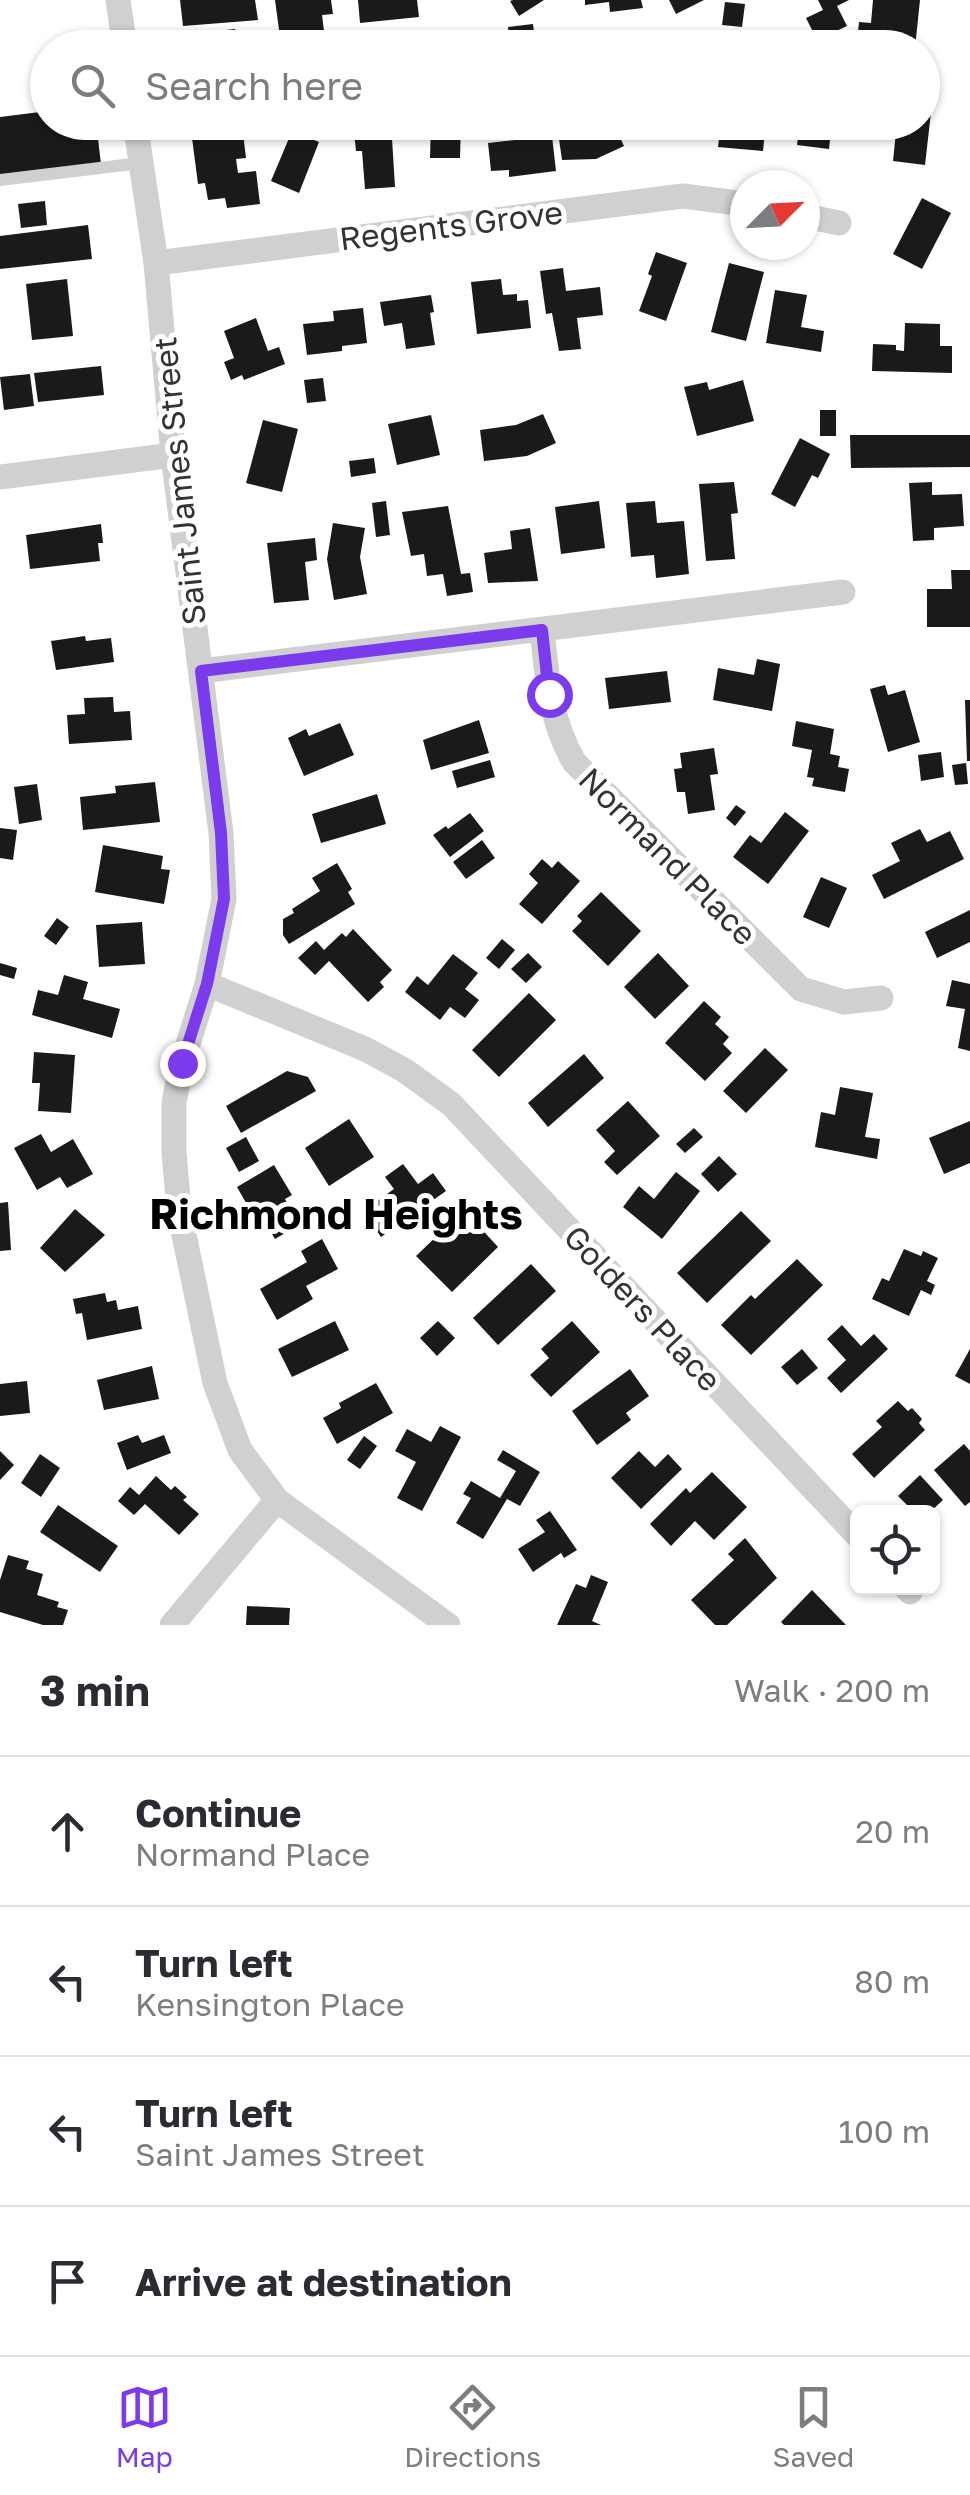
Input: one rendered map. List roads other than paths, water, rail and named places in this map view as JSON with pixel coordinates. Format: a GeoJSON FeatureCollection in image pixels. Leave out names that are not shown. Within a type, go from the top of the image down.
{"type":"FeatureCollection","features":[{"type":"Feature","properties":{"kind":"street"},"geometry":{"type":"LineString","coordinates":[[118,0],[122,30]]}},
{"type":"Feature","properties":{"kind":"street","name":"Saint James Street"},"geometry":{"type":"LineString","coordinates":[[138,140],[156,263],[173,455],[221,833],[224,899],[207,984],[174,1102],[179,1211],[215,1383],[240,1450],[277,1500],[448,1625]]}},
{"type":"Feature","properties":{"kind":"street","name":"Regents Grove"},"geometry":{"type":"LineString","coordinates":[[156,263],[683,196],[730,202]]}},
{"type":"Feature","properties":{"kind":"street"},"geometry":{"type":"LineString","coordinates":[[820,219],[839,223]]}},
{"type":"Feature","properties":{"kind":"street"},"geometry":{"type":"LineString","coordinates":[[0,477],[173,455]]}},
{"type":"Feature","properties":{"kind":"street"},"geometry":{"type":"LineString","coordinates":[[201,671],[842,592]]}},
{"type":"Feature","properties":{"kind":"street","name":"Normand Place"},"geometry":{"type":"LineString","coordinates":[[542,630],[549,694],[559,735],[574,762],[802,990],[844,1002],[881,998]]}},
{"type":"Feature","properties":{"kind":"street","name":"Golders Place"},"geometry":{"type":"LineString","coordinates":[[207,984],[365,1049],[404,1070],[451,1104],[850,1528]]}},
{"type":"Feature","properties":{"kind":"street"},"geometry":{"type":"LineString","coordinates":[[172,1625],[277,1500]]}},
{"type":"Feature","properties":{"kind":"lane"},"geometry":{"type":"LineString","coordinates":[[0,180],[141,163]]}},
{"type":"Feature","properties":{"kind":"district","name":"Richmond Heights"},"geometry":{"type":"Point","coordinates":[336,1213]}}]}
